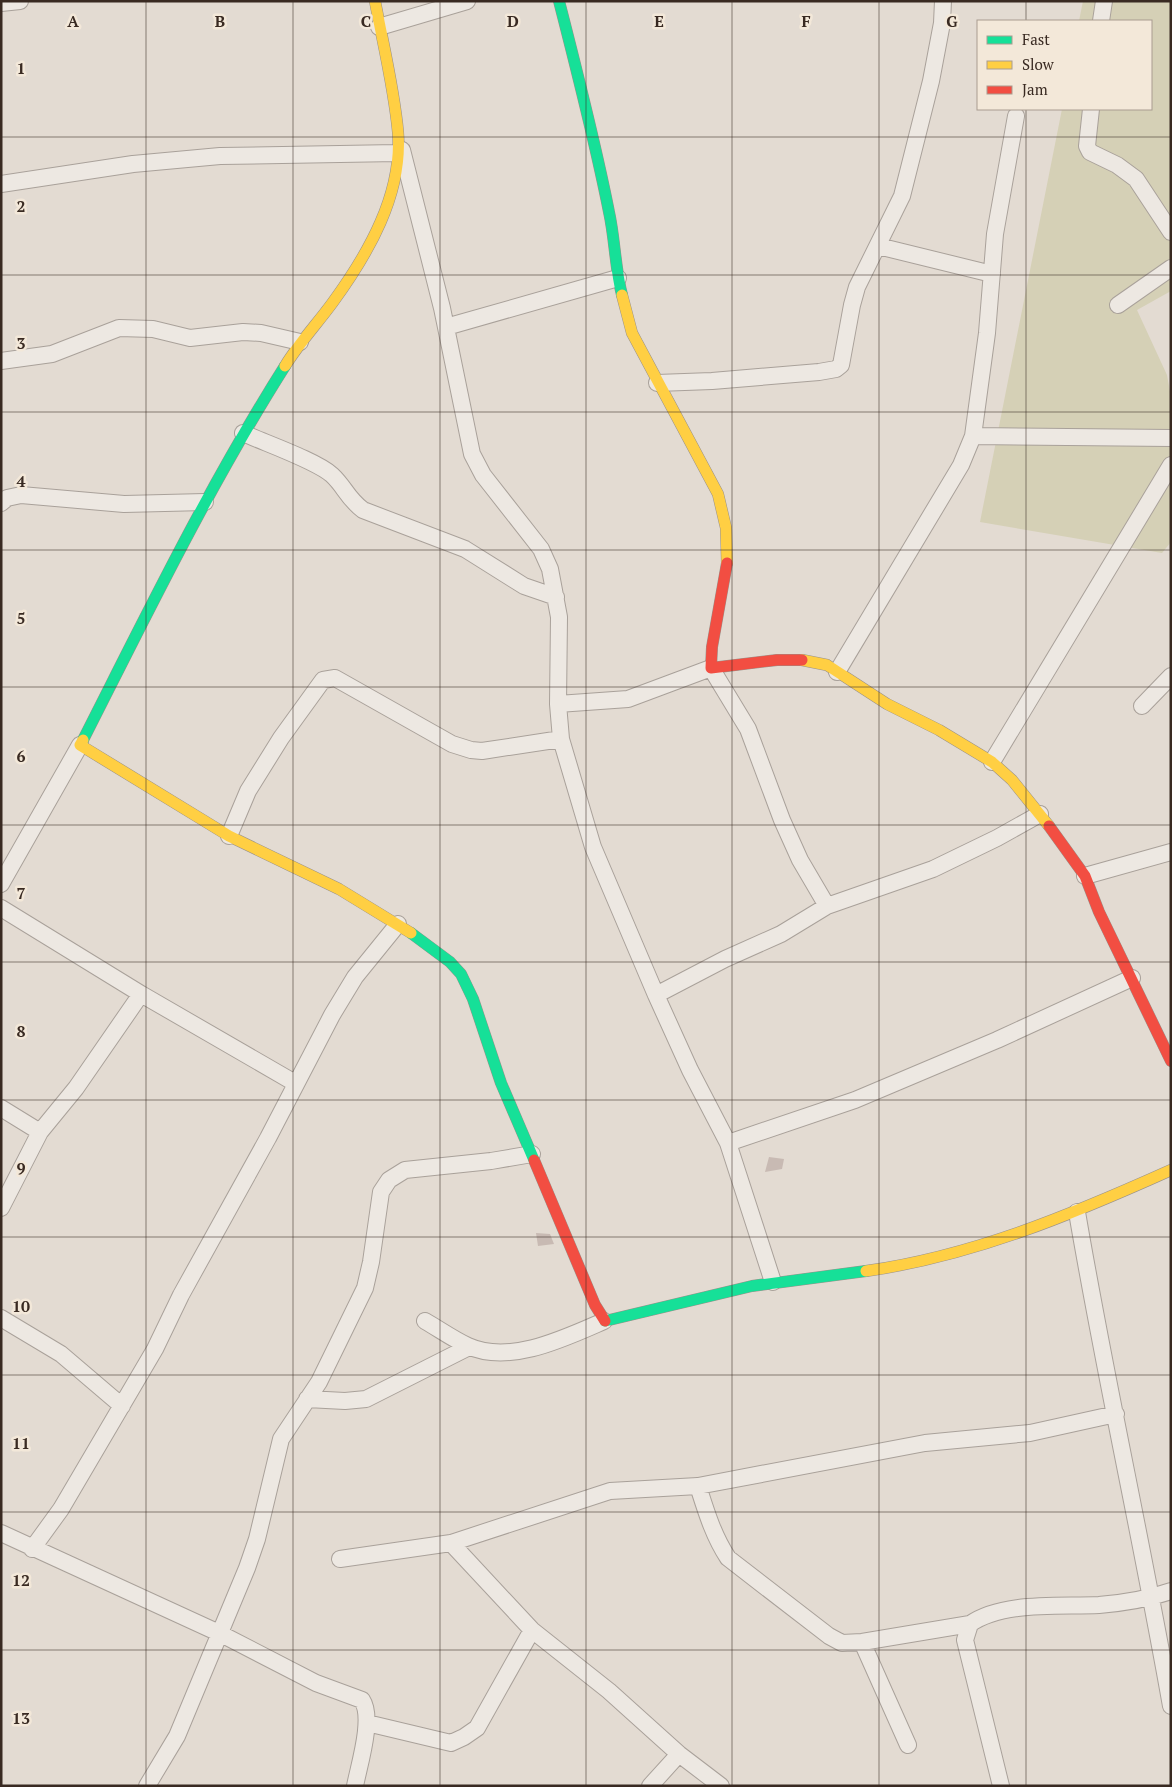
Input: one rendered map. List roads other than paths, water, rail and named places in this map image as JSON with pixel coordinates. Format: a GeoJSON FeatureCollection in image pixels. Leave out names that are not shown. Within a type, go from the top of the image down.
{"type":"FeatureCollection","features":[{"type":"Feature","properties":{"kind":"street"},"geometry":{"type":"LineString","coordinates":[[1,3],[20,1]]}},
{"type":"Feature","properties":{"kind":"street"},"geometry":{"type":"LineString","coordinates":[[375,1],[398,134],[446,327],[472,454],[483,475],[541,549],[550,569],[556,597],[560,637],[558,704],[562,738],[594,847],[656,995],[690,1070],[728,1144],[773,1282]]}},
{"type":"Feature","properties":{"kind":"street"},"geometry":{"type":"LineString","coordinates":[[379,27],[467,1]]}},
{"type":"Feature","properties":{"kind":"street"},"geometry":{"type":"LineString","coordinates":[[559,1],[610,211],[618,278],[632,333],[657,383],[718,494],[725,513],[728,548],[725,586],[712,642],[711,668],[748,729],[782,820],[800,860],[827,906]]}},
{"type":"Feature","properties":{"kind":"street"},"geometry":{"type":"LineString","coordinates":[[657,383],[712,381],[836,369],[841,364],[857,287],[904,188],[931,81],[942,23],[943,1]]}},
{"type":"Feature","properties":{"kind":"street"},"geometry":{"type":"LineString","coordinates":[[1101,20],[1104,1]]}},
{"type":"Feature","properties":{"kind":"street"},"geometry":{"type":"LineString","coordinates":[[1091,110],[1087,146],[1090,152],[1117,164],[1136,179],[1171,232]]}},
{"type":"Feature","properties":{"kind":"street"},"geometry":{"type":"LineString","coordinates":[[837,672],[961,465],[973,436],[995,234],[1016,116]]}},
{"type":"Feature","properties":{"kind":"street"},"geometry":{"type":"LineString","coordinates":[[1,884],[80,745],[205,502],[243,433],[300,342],[333,302],[376,234],[390,197],[398,134]]}},
{"type":"Feature","properties":{"kind":"street"},"geometry":{"type":"LineString","coordinates":[[1,184],[133,164],[220,156],[397,153]]}},
{"type":"Feature","properties":{"kind":"street"},"geometry":{"type":"LineString","coordinates":[[878,246],[992,274]]}},
{"type":"Feature","properties":{"kind":"street"},"geometry":{"type":"LineString","coordinates":[[1118,305],[1171,268]]}},
{"type":"Feature","properties":{"kind":"street"},"geometry":{"type":"LineString","coordinates":[[446,327],[618,278]]}},
{"type":"Feature","properties":{"kind":"street"},"geometry":{"type":"LineString","coordinates":[[1,361],[52,354],[119,328],[153,330],[190,338],[243,332],[260,333],[300,342]]}},
{"type":"Feature","properties":{"kind":"street"},"geometry":{"type":"LineString","coordinates":[[243,433],[323,469],[340,484],[350,500],[363,510],[465,550],[524,586],[556,597]]}},
{"type":"Feature","properties":{"kind":"street"},"geometry":{"type":"LineString","coordinates":[[973,436],[1171,438]]}},
{"type":"Feature","properties":{"kind":"street"},"geometry":{"type":"LineString","coordinates":[[992,762],[1171,465]]}},
{"type":"Feature","properties":{"kind":"street"},"geometry":{"type":"LineString","coordinates":[[1,503],[6,498],[21,495],[124,504],[205,502]]}},
{"type":"Feature","properties":{"kind":"street"},"geometry":{"type":"LineString","coordinates":[[558,704],[628,699],[711,668],[777,660],[806,660],[827,665],[887,704],[939,730],[992,762],[1012,780],[1040,814],[1085,876],[1099,912],[1171,1061]]}},
{"type":"Feature","properties":{"kind":"street"},"geometry":{"type":"LineString","coordinates":[[1142,706],[1171,676]]}},
{"type":"Feature","properties":{"kind":"street"},"geometry":{"type":"LineString","coordinates":[[229,836],[248,791],[281,738],[323,680],[329,678],[335,678],[452,744],[471,750],[495,749],[562,738]]}},
{"type":"Feature","properties":{"kind":"street"},"geometry":{"type":"LineString","coordinates":[[80,745],[229,836],[339,888],[398,924],[450,962],[461,974],[473,999],[501,1083],[591,1296],[604,1321]]}},
{"type":"Feature","properties":{"kind":"street"},"geometry":{"type":"LineString","coordinates":[[656,995],[780,934],[827,906],[933,870],[1040,814]]}},
{"type":"Feature","properties":{"kind":"street"},"geometry":{"type":"LineString","coordinates":[[1085,876],[1171,852]]}},
{"type":"Feature","properties":{"kind":"street"},"geometry":{"type":"LineString","coordinates":[[1,908],[141,994],[295,1084]]}},
{"type":"Feature","properties":{"kind":"street"},"geometry":{"type":"LineString","coordinates":[[32,1549],[61,1509],[155,1349],[228,1207],[268,1138],[295,1084],[355,978],[398,924]]}},
{"type":"Feature","properties":{"kind":"street"},"geometry":{"type":"LineString","coordinates":[[728,1144],[864,1096],[997,1040],[1132,978]]}},
{"type":"Feature","properties":{"kind":"street"},"geometry":{"type":"LineString","coordinates":[[1,1208],[40,1132],[76,1088],[141,994]]}},
{"type":"Feature","properties":{"kind":"street"},"geometry":{"type":"LineString","coordinates":[[1,1108],[40,1132]]}},
{"type":"Feature","properties":{"kind":"street"},"geometry":{"type":"LineString","coordinates":[[147,1786],[176,1736],[203,1678],[219,1633],[247,1568],[257,1539],[281,1439],[319,1382],[365,1288],[371,1262],[381,1192],[389,1180],[405,1170],[532,1154]]}},
{"type":"Feature","properties":{"kind":"street"},"geometry":{"type":"LineString","coordinates":[[425,1321],[469,1347],[500,1353],[529,1348],[604,1321],[708,1295],[773,1282],[918,1262],[977,1246],[1076,1212],[1171,1170]]}},
{"type":"Feature","properties":{"kind":"street"},"geometry":{"type":"LineString","coordinates":[[1076,1212],[1095,1319],[1116,1414],[1152,1598],[1171,1706]]}},
{"type":"Feature","properties":{"kind":"street"},"geometry":{"type":"LineString","coordinates":[[1,1318],[61,1354],[122,1406]]}},
{"type":"Feature","properties":{"kind":"street"},"geometry":{"type":"LineString","coordinates":[[307,1399],[345,1401],[366,1399],[469,1347]]}},
{"type":"Feature","properties":{"kind":"street"},"geometry":{"type":"LineString","coordinates":[[340,1559],[451,1543],[610,1492],[698,1486],[925,1443],[1030,1433],[1116,1414]]}},
{"type":"Feature","properties":{"kind":"street"},"geometry":{"type":"LineString","coordinates":[[698,1486],[707,1518],[718,1543],[728,1558],[829,1636],[842,1643],[862,1642],[970,1624],[978,1618],[1020,1608],[1099,1604],[1152,1598],[1171,1591]]}},
{"type":"Feature","properties":{"kind":"street"},"geometry":{"type":"LineString","coordinates":[[1,1533],[32,1549],[219,1633],[289,1671],[362,1700],[367,1707],[367,1722],[355,1786]]}},
{"type":"Feature","properties":{"kind":"street"},"geometry":{"type":"LineString","coordinates":[[451,1543],[532,1630],[609,1691],[679,1754],[721,1786]]}},
{"type":"Feature","properties":{"kind":"street"},"geometry":{"type":"LineString","coordinates":[[970,1624],[965,1640],[1001,1786]]}},
{"type":"Feature","properties":{"kind":"street"},"geometry":{"type":"LineString","coordinates":[[367,1722],[451,1742],[464,1737],[477,1728],[532,1630]]}},
{"type":"Feature","properties":{"kind":"street"},"geometry":{"type":"LineString","coordinates":[[862,1642],[908,1745]]}},
{"type":"Feature","properties":{"kind":"street"},"geometry":{"type":"LineString","coordinates":[[650,1786],[679,1754]]}}]}
